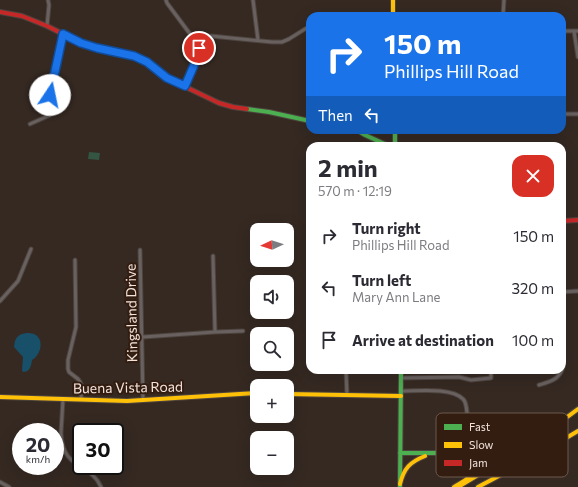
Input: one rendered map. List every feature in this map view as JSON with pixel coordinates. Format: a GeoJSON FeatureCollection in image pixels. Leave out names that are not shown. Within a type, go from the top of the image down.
{"type":"FeatureCollection","features":[{"type":"Feature","properties":{"kind":"main road"},"geometry":{"type":"LineString","coordinates":[[393,0],[394,12]]}},
{"type":"Feature","properties":{"kind":"main road"},"geometry":{"type":"LineString","coordinates":[[0,12],[22,16],[47,26],[81,43],[134,56],[147,62],[167,78],[219,103],[233,107],[269,112],[306,120]]}},
{"type":"Feature","properties":{"kind":"main road"},"geometry":{"type":"LineString","coordinates":[[363,134],[380,142]]}},
{"type":"Feature","properties":{"kind":"main road"},"geometry":{"type":"LineString","coordinates":[[566,220],[578,220]]}},
{"type":"Feature","properties":{"kind":"main road"},"geometry":{"type":"LineString","coordinates":[[400,485],[401,374]]}},
{"type":"Feature","properties":{"kind":"main road"},"geometry":{"type":"LineString","coordinates":[[294,394],[347,395],[401,393]]}},
{"type":"Feature","properties":{"kind":"main road","name":"Buena Vista Road"},"geometry":{"type":"LineString","coordinates":[[0,397],[112,401],[250,394]]}},
{"type":"Feature","properties":{"kind":"main road"},"geometry":{"type":"LineString","coordinates":[[568,416],[578,409]]}},
{"type":"Feature","properties":{"kind":"main road"},"geometry":{"type":"LineString","coordinates":[[568,437],[578,431]]}},
{"type":"Feature","properties":{"kind":"main road"},"geometry":{"type":"LineString","coordinates":[[400,455],[436,454]]}},
{"type":"Feature","properties":{"kind":"main road"},"geometry":{"type":"LineString","coordinates":[[400,455],[436,456]]}},
{"type":"Feature","properties":{"kind":"main road"},"geometry":{"type":"LineString","coordinates":[[400,485],[407,466],[415,460],[425,456]]}},
{"type":"Feature","properties":{"kind":"main road"},"geometry":{"type":"LineString","coordinates":[[454,487],[466,480],[468,477]]}},
{"type":"Feature","properties":{"kind":"main road"},"geometry":{"type":"LineString","coordinates":[[458,487],[475,477]]}},
{"type":"Feature","properties":{"kind":"main road"},"geometry":{"type":"LineString","coordinates":[[478,487],[497,477]]}},
{"type":"Feature","properties":{"kind":"street"},"geometry":{"type":"LineString","coordinates":[[47,26],[48,0]]}},
{"type":"Feature","properties":{"kind":"street"},"geometry":{"type":"LineString","coordinates":[[166,0],[199,48],[198,56],[185,86]]}},
{"type":"Feature","properties":{"kind":"street"},"geometry":{"type":"LineString","coordinates":[[253,0],[258,40]]}},
{"type":"Feature","properties":{"kind":"street"},"geometry":{"type":"LineString","coordinates":[[503,12],[504,0]]}},
{"type":"Feature","properties":{"kind":"street"},"geometry":{"type":"LineString","coordinates":[[196,42],[202,37],[211,36],[282,42],[306,29]]}},
{"type":"Feature","properties":{"kind":"street"},"geometry":{"type":"LineString","coordinates":[[566,31],[578,31]]}},
{"type":"Feature","properties":{"kind":"street"},"geometry":{"type":"LineString","coordinates":[[574,31],[578,57]]}},
{"type":"Feature","properties":{"kind":"street"},"geometry":{"type":"LineString","coordinates":[[30,124],[57,112],[57,108],[51,100],[50,95],[63,34]]}},
{"type":"Feature","properties":{"kind":"street"},"geometry":{"type":"LineString","coordinates":[[566,114],[578,114]]}},
{"type":"Feature","properties":{"kind":"street"},"geometry":{"type":"LineString","coordinates":[[0,301],[18,281],[31,249]]}},
{"type":"Feature","properties":{"kind":"street","name":"Kingsland Drive"},"geometry":{"type":"LineString","coordinates":[[140,250],[143,337],[143,400]]}},
{"type":"Feature","properties":{"kind":"street"},"geometry":{"type":"LineString","coordinates":[[212,256],[215,332]]}},
{"type":"Feature","properties":{"kind":"street"},"geometry":{"type":"LineString","coordinates":[[74,260],[76,327],[68,360],[68,369],[78,379],[82,386],[81,399]]}},
{"type":"Feature","properties":{"kind":"street"},"geometry":{"type":"LineString","coordinates":[[566,292],[578,291]]}},
{"type":"Feature","properties":{"kind":"street"},"geometry":{"type":"LineString","coordinates":[[143,337],[243,331]]}},
{"type":"Feature","properties":{"kind":"street"},"geometry":{"type":"LineString","coordinates":[[346,374],[347,395]]}},
{"type":"Feature","properties":{"kind":"street"},"geometry":{"type":"LineString","coordinates":[[401,378],[459,377],[471,380],[491,378],[491,374]]}},
{"type":"Feature","properties":{"kind":"street"},"geometry":{"type":"LineString","coordinates":[[539,386],[554,380],[560,374]]}},
{"type":"Feature","properties":{"kind":"street"},"geometry":{"type":"LineString","coordinates":[[401,393],[453,392],[463,398],[466,404],[467,413]]}},
{"type":"Feature","properties":{"kind":"street"},"geometry":{"type":"LineString","coordinates":[[61,423],[63,399]]}},
{"type":"Feature","properties":{"kind":"street"},"geometry":{"type":"LineString","coordinates":[[64,449],[70,459],[94,476],[101,487]]}},
{"type":"Feature","properties":{"kind":"street"},"geometry":{"type":"LineString","coordinates":[[0,482],[9,487]]}},
{"type":"Feature","properties":{"kind":"green space"},"geometry":{"type":"Polygon","coordinates":[[[89,152],[100,153],[99,160],[88,159],[89,152]]]}},
{"type":"Feature","properties":{"kind":"water"},"geometry":{"type":"Polygon","coordinates":[[[27,333],[37,336],[41,343],[38,355],[32,360],[30,368],[23,372],[23,357],[14,347],[15,341],[18,337],[21,334],[27,333]]]}},
{"type":"Feature","properties":{"kind":"traffic: fast"},"geometry":{"type":"LineString","coordinates":[[247,109],[306,120]]}},
{"type":"Feature","properties":{"kind":"traffic: fast"},"geometry":{"type":"LineString","coordinates":[[363,134],[380,142]]}},
{"type":"Feature","properties":{"kind":"traffic: fast"},"geometry":{"type":"LineString","coordinates":[[395,134],[395,142]]}},
{"type":"Feature","properties":{"kind":"traffic: fast"},"geometry":{"type":"LineString","coordinates":[[400,487],[401,374]]}},
{"type":"Feature","properties":{"kind":"traffic: fast"},"geometry":{"type":"LineString","coordinates":[[400,453],[436,453]]}},
{"type":"Feature","properties":{"kind":"traffic: slow"},"geometry":{"type":"LineString","coordinates":[[393,0],[393,12]]}},
{"type":"Feature","properties":{"kind":"traffic: slow"},"geometry":{"type":"LineString","coordinates":[[0,397],[127,401],[250,393]]}},
{"type":"Feature","properties":{"kind":"traffic: slow"},"geometry":{"type":"LineString","coordinates":[[294,394],[401,396]]}},
{"type":"Feature","properties":{"kind":"traffic: slow"},"geometry":{"type":"LineString","coordinates":[[568,416],[578,409]]}},
{"type":"Feature","properties":{"kind":"traffic: slow"},"geometry":{"type":"LineString","coordinates":[[568,437],[578,431]]}},
{"type":"Feature","properties":{"kind":"traffic: slow"},"geometry":{"type":"LineString","coordinates":[[400,484],[403,474],[408,466],[425,456]]}},
{"type":"Feature","properties":{"kind":"traffic: slow"},"geometry":{"type":"LineString","coordinates":[[454,487],[465,481],[468,477]]}},
{"type":"Feature","properties":{"kind":"traffic: slow"},"geometry":{"type":"LineString","coordinates":[[458,487],[475,477]]}},
{"type":"Feature","properties":{"kind":"traffic: slow"},"geometry":{"type":"LineString","coordinates":[[478,487],[497,477]]}},
{"type":"Feature","properties":{"kind":"traffic: jam"},"geometry":{"type":"LineString","coordinates":[[0,12],[22,16],[47,26],[81,43],[134,56],[147,61],[167,78],[219,103],[247,109]]}},
{"type":"Feature","properties":{"kind":"traffic: jam"},"geometry":{"type":"LineString","coordinates":[[566,221],[578,220]]}},
{"type":"Feature","properties":{"kind":"route"},"geometry":{"type":"LineString","coordinates":[[50,95],[63,34],[81,43],[97,48],[134,56],[147,62],[167,78],[185,86],[196,64],[199,48]]}}]}
